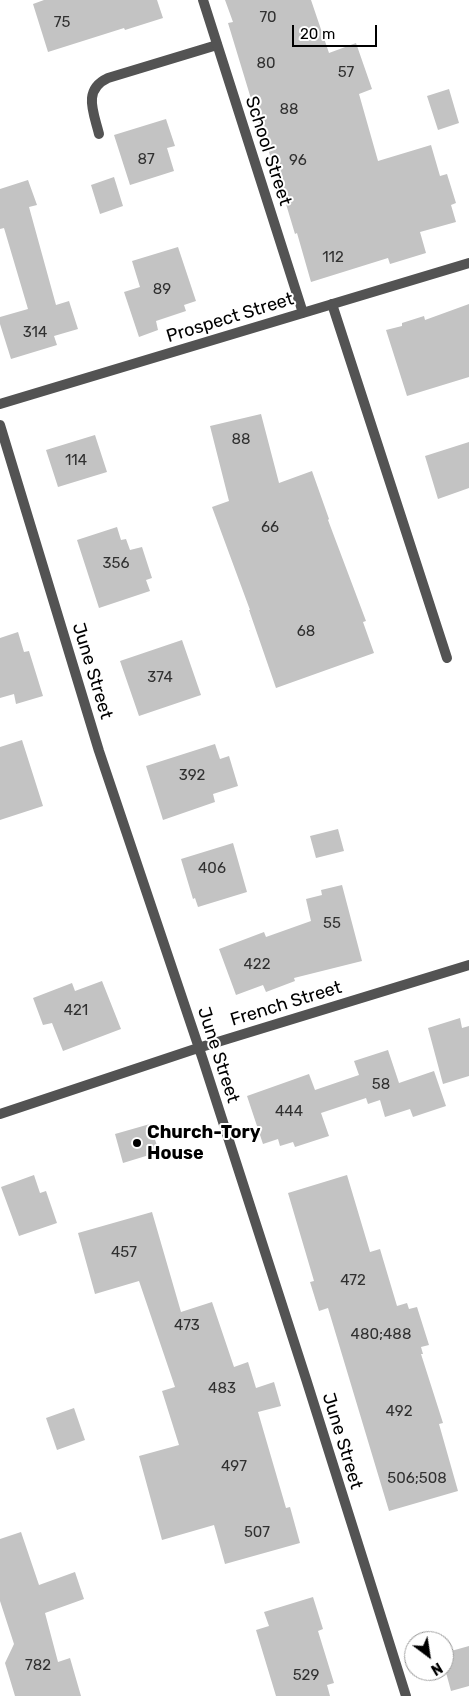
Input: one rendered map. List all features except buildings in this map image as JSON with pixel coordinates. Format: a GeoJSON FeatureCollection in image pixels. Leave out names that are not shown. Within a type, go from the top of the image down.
{"type":"FeatureCollection","features":[{"type":"Feature","properties":{"kind":"street","name":"School Street"},"geometry":{"type":"LineString","coordinates":[[203,0],[303,313]]}},
{"type":"Feature","properties":{"kind":"street"},"geometry":{"type":"LineString","coordinates":[[99,134],[91,104],[92,92],[97,85],[108,78],[217,45]]}},
{"type":"Feature","properties":{"kind":"street","name":"Prospect Street"},"geometry":{"type":"LineString","coordinates":[[0,404],[469,263]]}},
{"type":"Feature","properties":{"kind":"street"},"geometry":{"type":"LineString","coordinates":[[332,304],[447,658]]}},
{"type":"Feature","properties":{"kind":"street","name":"June Street"},"geometry":{"type":"LineString","coordinates":[[0,425],[99,751],[306,1379],[406,1696]]}},
{"type":"Feature","properties":{"kind":"street","name":"French Street"},"geometry":{"type":"LineString","coordinates":[[0,1114],[198,1048],[469,965]]}},
{"type":"Feature","properties":{"kind":"place","name":"Church-Tory House"},"geometry":{"type":"Point","coordinates":[137,1143]}}]}
